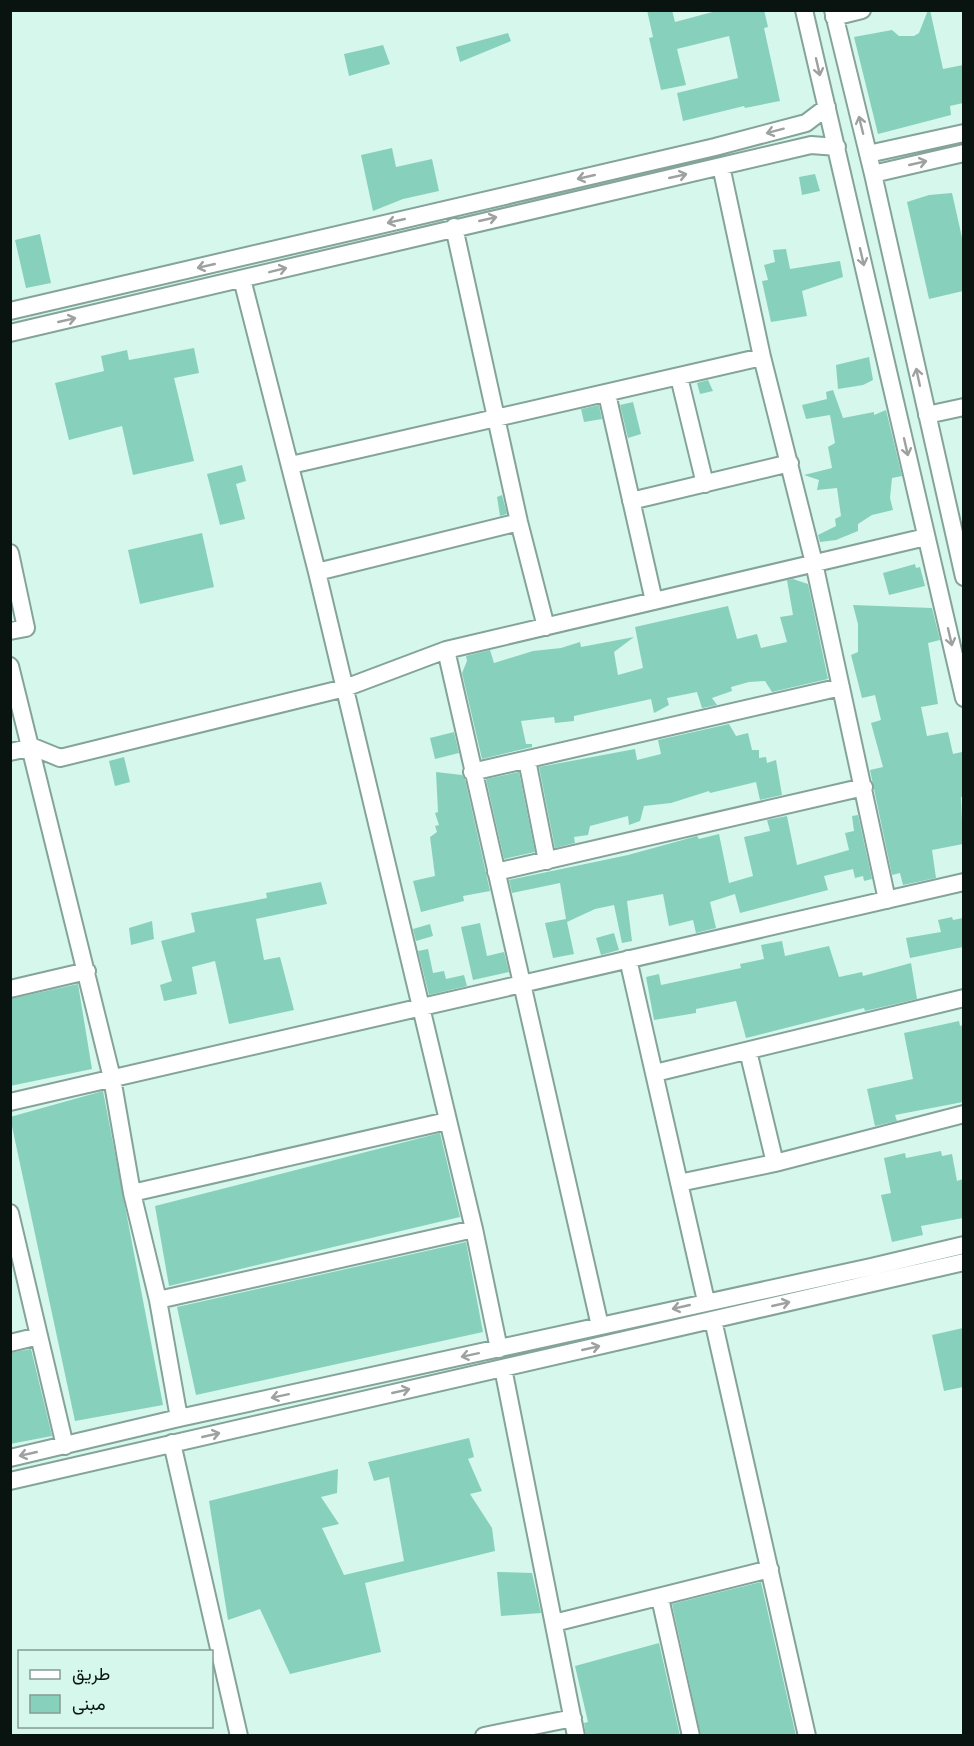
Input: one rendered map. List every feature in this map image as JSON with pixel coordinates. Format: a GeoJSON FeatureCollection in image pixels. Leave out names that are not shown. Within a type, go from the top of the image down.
{"type":"FeatureCollection","features":[{"type":"Feature","properties":{"kind":"street"},"geometry":{"type":"LineString","coordinates":[[804,10],[963,698]]}},
{"type":"Feature","properties":{"kind":"street"},"geometry":{"type":"LineString","coordinates":[[862,10],[834,14],[873,174],[947,505],[958,530],[963,577]]}},
{"type":"Feature","properties":{"kind":"street"},"geometry":{"type":"LineString","coordinates":[[28,330],[17,310],[715,147],[806,123],[827,107]]}},
{"type":"Feature","properties":{"kind":"street"},"geometry":{"type":"LineString","coordinates":[[806,123],[811,145]]}},
{"type":"Feature","properties":{"kind":"street"},"geometry":{"type":"LineString","coordinates":[[868,154],[963,133]]}},
{"type":"Feature","properties":{"kind":"street"},"geometry":{"type":"LineString","coordinates":[[10,333],[811,145],[837,147]]}},
{"type":"Feature","properties":{"kind":"street"},"geometry":{"type":"LineString","coordinates":[[873,174],[963,153]]}},
{"type":"Feature","properties":{"kind":"street"},"geometry":{"type":"LineString","coordinates":[[722,166],[762,357],[814,563],[887,900]]}},
{"type":"Feature","properties":{"kind":"street"},"geometry":{"type":"LineString","coordinates":[[454,227],[519,522],[546,627]]}},
{"type":"Feature","properties":{"kind":"street"},"geometry":{"type":"LineString","coordinates":[[242,279],[291,465],[345,688],[474,1229],[499,1349]]}},
{"type":"Feature","properties":{"kind":"street"},"geometry":{"type":"LineString","coordinates":[[291,465],[762,357]]}},
{"type":"Feature","properties":{"kind":"street"},"geometry":{"type":"LineString","coordinates":[[679,377],[705,483]]}},
{"type":"Feature","properties":{"kind":"street"},"geometry":{"type":"LineString","coordinates":[[608,394],[654,601]]}},
{"type":"Feature","properties":{"kind":"street"},"geometry":{"type":"LineString","coordinates":[[927,415],[963,407]]}},
{"type":"Feature","properties":{"kind":"street"},"geometry":{"type":"LineString","coordinates":[[631,501],[790,463]]}},
{"type":"Feature","properties":{"kind":"street"},"geometry":{"type":"LineString","coordinates":[[912,476],[926,477],[938,463]]}},
{"type":"Feature","properties":{"kind":"street"},"geometry":{"type":"LineString","coordinates":[[920,509],[924,504],[933,501],[947,505]]}},
{"type":"Feature","properties":{"kind":"street"},"geometry":{"type":"LineString","coordinates":[[317,572],[519,522]]}},
{"type":"Feature","properties":{"kind":"street"},"geometry":{"type":"LineString","coordinates":[[10,752],[33,747],[60,758],[345,688],[446,650],[926,537]]}},
{"type":"Feature","properties":{"kind":"street"},"geometry":{"type":"LineString","coordinates":[[10,554],[26,628],[10,631]]}},
{"type":"Feature","properties":{"kind":"street"},"geometry":{"type":"LineString","coordinates":[[446,650],[600,1326]]}},
{"type":"Feature","properties":{"kind":"street"},"geometry":{"type":"LineString","coordinates":[[10,666],[33,747],[112,1078],[132,1193],[158,1300],[179,1418]]}},
{"type":"Feature","properties":{"kind":"street"},"geometry":{"type":"LineString","coordinates":[[472,772],[841,687]]}},
{"type":"Feature","properties":{"kind":"street"},"geometry":{"type":"LineString","coordinates":[[527,760],[547,861]]}},
{"type":"Feature","properties":{"kind":"street"},"geometry":{"type":"LineString","coordinates":[[496,872],[864,788]]}},
{"type":"Feature","properties":{"kind":"street"},"geometry":{"type":"LineString","coordinates":[[10,1102],[963,882]]}},
{"type":"Feature","properties":{"kind":"street"},"geometry":{"type":"LineString","coordinates":[[628,959],[706,1301]]}},
{"type":"Feature","properties":{"kind":"street"},"geometry":{"type":"LineString","coordinates":[[10,989],[87,971]]}},
{"type":"Feature","properties":{"kind":"street"},"geometry":{"type":"LineString","coordinates":[[655,1074],[963,998]]}},
{"type":"Feature","properties":{"kind":"street"},"geometry":{"type":"LineString","coordinates":[[748,1051],[775,1163]]}},
{"type":"Feature","properties":{"kind":"street"},"geometry":{"type":"LineString","coordinates":[[679,1183],[775,1163],[963,1114]]}},
{"type":"Feature","properties":{"kind":"street"},"geometry":{"type":"LineString","coordinates":[[132,1193],[447,1121]]}},
{"type":"Feature","properties":{"kind":"street"},"geometry":{"type":"LineString","coordinates":[[12,1223],[65,1446]]}},
{"type":"Feature","properties":{"kind":"street"},"geometry":{"type":"LineString","coordinates":[[158,1300],[474,1229]]}},
{"type":"Feature","properties":{"kind":"street"},"geometry":{"type":"LineString","coordinates":[[898,1269],[963,1245]]}},
{"type":"Feature","properties":{"kind":"street"},"geometry":{"type":"LineString","coordinates":[[10,1481],[712,1320],[858,1278],[898,1269],[963,1262]]}},
{"type":"Feature","properties":{"kind":"street"},"geometry":{"type":"LineString","coordinates":[[10,1458],[179,1418],[499,1349],[706,1301],[858,1278]]}},
{"type":"Feature","properties":{"kind":"street"},"geometry":{"type":"LineString","coordinates":[[712,1320],[807,1736]]}},
{"type":"Feature","properties":{"kind":"street"},"geometry":{"type":"LineString","coordinates":[[10,1343],[39,1336]]}},
{"type":"Feature","properties":{"kind":"street"},"geometry":{"type":"LineString","coordinates":[[503,1368],[576,1736]]}},
{"type":"Feature","properties":{"kind":"street"},"geometry":{"type":"LineString","coordinates":[[117,1434],[112,1445],[121,1455]]}},
{"type":"Feature","properties":{"kind":"street"},"geometry":{"type":"LineString","coordinates":[[85,1442],[92,1448],[88,1463]]}},
{"type":"Feature","properties":{"kind":"street"},"geometry":{"type":"LineString","coordinates":[[172,1443],[239,1736]]}},
{"type":"Feature","properties":{"kind":"street"},"geometry":{"type":"LineString","coordinates":[[554,1623],[770,1569]]}},
{"type":"Feature","properties":{"kind":"street"},"geometry":{"type":"LineString","coordinates":[[660,1598],[691,1736]]}},
{"type":"Feature","properties":{"kind":"street"},"geometry":{"type":"LineString","coordinates":[[484,1736],[573,1718]]}},
{"type":"Feature","properties":{"kind":"building"},"geometry":{"type":"Polygon","coordinates":[[[647,10],[672,10],[675,22],[720,10],[764,10],[768,27],[764,28],[780,101],[745,108],[744,106],[683,121],[677,93],[738,78],[729,36],[677,49],[686,85],[661,90],[649,38],[653,37],[647,10]]]}},
{"type":"Feature","properties":{"kind":"building"},"geometry":{"type":"Polygon","coordinates":[[[928,10],[930,10],[943,69],[963,65],[963,103],[950,106],[951,115],[878,134],[854,37],[892,30],[899,36],[914,36],[919,33],[928,10]]]}},
{"type":"Feature","properties":{"kind":"building"},"geometry":{"type":"Polygon","coordinates":[[[508,33],[511,41],[460,62],[456,47],[508,33]]]}},
{"type":"Feature","properties":{"kind":"building"},"geometry":{"type":"Polygon","coordinates":[[[383,45],[390,64],[349,76],[344,54],[383,45]]]}},
{"type":"Feature","properties":{"kind":"building"},"geometry":{"type":"Polygon","coordinates":[[[392,148],[396,167],[432,159],[439,191],[403,199],[373,211],[361,155],[392,148]]]}},
{"type":"Feature","properties":{"kind":"building"},"geometry":{"type":"Polygon","coordinates":[[[815,174],[820,191],[802,195],[799,177],[815,174]]]}},
{"type":"Feature","properties":{"kind":"building"},"geometry":{"type":"Polygon","coordinates":[[[952,193],[963,242],[963,291],[929,299],[907,202],[929,195],[952,193]]]}},
{"type":"Feature","properties":{"kind":"building"},"geometry":{"type":"Polygon","coordinates":[[[40,234],[51,283],[26,288],[15,240],[40,234]]]}},
{"type":"Feature","properties":{"kind":"building"},"geometry":{"type":"Polygon","coordinates":[[[786,249],[790,269],[840,261],[843,277],[802,291],[807,316],[771,322],[762,281],[768,280],[764,265],[775,262],[773,250],[786,249]]]}},
{"type":"Feature","properties":{"kind":"building"},"geometry":{"type":"Polygon","coordinates":[[[194,348],[199,373],[174,378],[194,461],[133,475],[122,426],[69,440],[55,383],[104,371],[101,356],[127,350],[129,360],[194,348]]]}},
{"type":"Feature","properties":{"kind":"building"},"geometry":{"type":"Polygon","coordinates":[[[869,357],[873,380],[863,385],[838,389],[836,365],[869,357]]]}},
{"type":"Feature","properties":{"kind":"building"},"geometry":{"type":"Polygon","coordinates":[[[708,380],[713,391],[700,394],[697,383],[708,380]]]}},
{"type":"Feature","properties":{"kind":"building"},"geometry":{"type":"Polygon","coordinates":[[[833,390],[843,418],[874,412],[874,415],[886,410],[902,476],[892,478],[890,498],[893,510],[872,515],[858,524],[858,531],[836,540],[820,542],[818,535],[836,526],[835,519],[841,516],[837,488],[817,490],[819,480],[804,475],[832,468],[828,447],[835,443],[830,415],[806,419],[802,405],[827,399],[826,392],[833,390]]]}},
{"type":"Feature","properties":{"kind":"building"},"geometry":{"type":"Polygon","coordinates":[[[633,402],[641,434],[628,438],[620,405],[633,402]]]}},
{"type":"Feature","properties":{"kind":"building"},"geometry":{"type":"Polygon","coordinates":[[[599,405],[602,419],[584,422],[581,409],[599,405]]]}},
{"type":"Feature","properties":{"kind":"building"},"geometry":{"type":"Polygon","coordinates":[[[242,465],[246,481],[236,484],[245,519],[220,525],[207,474],[242,465]]]}},
{"type":"Feature","properties":{"kind":"building"},"geometry":{"type":"Polygon","coordinates":[[[502,495],[507,514],[500,516],[497,497],[502,495]]]}},
{"type":"Feature","properties":{"kind":"building"},"geometry":{"type":"Polygon","coordinates":[[[202,533],[214,587],[140,604],[128,550],[202,533]]]}},
{"type":"Feature","properties":{"kind":"building"},"geometry":{"type":"Polygon","coordinates":[[[915,564],[916,568],[920,567],[925,586],[889,595],[883,573],[915,564]]]}},
{"type":"Feature","properties":{"kind":"building"},"geometry":{"type":"Polygon","coordinates":[[[793,579],[808,584],[828,679],[772,692],[765,681],[749,682],[731,687],[732,691],[712,698],[717,705],[702,708],[697,692],[667,698],[669,705],[654,713],[651,699],[574,716],[574,721],[555,723],[554,717],[521,721],[526,744],[532,744],[532,747],[482,759],[462,673],[467,661],[466,656],[490,650],[494,663],[533,651],[561,648],[580,642],[581,647],[634,637],[614,652],[618,675],[643,668],[635,627],[728,606],[737,639],[757,634],[761,648],[787,642],[780,617],[793,615],[787,580],[793,579]]]}},
{"type":"Feature","properties":{"kind":"building"},"geometry":{"type":"Polygon","coordinates":[[[853,605],[932,608],[940,640],[928,643],[938,704],[921,707],[927,736],[948,732],[953,754],[962,752],[963,761],[963,797],[961,797],[963,844],[932,850],[936,878],[903,885],[900,873],[892,875],[870,770],[883,767],[871,723],[881,720],[875,695],[862,698],[851,655],[858,652],[858,624],[853,605]]]}},
{"type":"Feature","properties":{"kind":"building"},"geometry":{"type":"Polygon","coordinates":[[[729,724],[736,736],[748,733],[752,750],[759,750],[759,758],[766,757],[767,763],[776,760],[782,795],[760,800],[756,782],[710,793],[709,791],[671,803],[644,806],[640,821],[629,825],[628,816],[590,826],[588,835],[574,837],[575,843],[555,848],[539,767],[635,749],[637,760],[661,754],[658,740],[729,724]]]}},
{"type":"Feature","properties":{"kind":"building"},"geometry":{"type":"Polygon","coordinates":[[[454,732],[459,753],[435,759],[430,738],[454,732]]]}},
{"type":"Feature","properties":{"kind":"building"},"geometry":{"type":"Polygon","coordinates":[[[124,757],[130,782],[115,786],[109,761],[124,757]]]}},
{"type":"Feature","properties":{"kind":"building"},"geometry":{"type":"Polygon","coordinates":[[[436,772],[462,775],[465,779],[490,891],[463,896],[464,901],[421,912],[413,881],[435,876],[430,837],[437,832],[435,826],[439,825],[435,813],[438,812],[436,772]]]}},
{"type":"Feature","properties":{"kind":"building"},"geometry":{"type":"Polygon","coordinates":[[[519,772],[535,852],[504,859],[486,779],[519,772]]]}},
{"type":"Feature","properties":{"kind":"building"},"geometry":{"type":"Polygon","coordinates":[[[858,815],[872,879],[864,881],[863,876],[855,878],[853,869],[824,876],[828,890],[740,913],[735,894],[710,902],[716,928],[696,933],[693,920],[669,926],[663,894],[627,901],[632,941],[622,943],[614,905],[595,909],[567,922],[574,954],[553,958],[545,923],[566,919],[560,883],[512,893],[509,880],[628,855],[697,836],[699,839],[719,834],[729,883],[753,876],[744,837],[770,831],[767,820],[787,816],[797,865],[849,850],[845,833],[854,831],[852,816],[858,815]]]}},
{"type":"Feature","properties":{"kind":"building"},"geometry":{"type":"Polygon","coordinates":[[[321,882],[327,904],[256,919],[264,960],[280,957],[294,1010],[229,1024],[215,961],[192,967],[197,994],[164,1001],[160,985],[172,981],[161,941],[195,932],[191,913],[267,898],[266,893],[321,882]]]}},
{"type":"Feature","properties":{"kind":"building"},"geometry":{"type":"Polygon","coordinates":[[[952,917],[953,920],[963,918],[963,947],[910,958],[906,938],[941,932],[938,920],[952,917]]]}},
{"type":"Feature","properties":{"kind":"building"},"geometry":{"type":"Polygon","coordinates":[[[152,921],[154,939],[131,945],[129,928],[152,921]]]}},
{"type":"Feature","properties":{"kind":"building"},"geometry":{"type":"Polygon","coordinates":[[[480,923],[487,956],[504,952],[509,972],[473,980],[461,927],[480,923]]]}},
{"type":"Feature","properties":{"kind":"building"},"geometry":{"type":"Polygon","coordinates":[[[430,924],[433,936],[416,941],[413,929],[430,924]]]}},
{"type":"Feature","properties":{"kind":"building"},"geometry":{"type":"Polygon","coordinates":[[[614,933],[619,950],[601,955],[596,938],[614,933]]]}},
{"type":"Feature","properties":{"kind":"building"},"geometry":{"type":"Polygon","coordinates":[[[782,941],[785,956],[829,946],[839,977],[862,972],[863,976],[911,963],[917,999],[865,1011],[864,1008],[746,1038],[736,1001],[696,1009],[696,1013],[654,1020],[646,977],[659,974],[661,985],[741,968],[740,964],[764,959],[761,945],[782,941]]]}},
{"type":"Feature","properties":{"kind":"building"},"geometry":{"type":"Polygon","coordinates":[[[428,949],[433,973],[444,971],[446,979],[464,975],[467,986],[429,995],[418,951],[428,949]]]}},
{"type":"Feature","properties":{"kind":"building"},"geometry":{"type":"Polygon","coordinates":[[[78,984],[92,1069],[10,1086],[10,999],[78,984]]]}},
{"type":"Feature","properties":{"kind":"building"},"geometry":{"type":"Polygon","coordinates":[[[959,1021],[960,1026],[963,1025],[963,1102],[895,1115],[897,1121],[875,1126],[867,1089],[913,1079],[904,1033],[959,1021]]]}},
{"type":"Feature","properties":{"kind":"building"},"geometry":{"type":"Polygon","coordinates":[[[103,1091],[163,1405],[75,1421],[10,1117],[103,1091]]]}},
{"type":"Feature","properties":{"kind":"building"},"geometry":{"type":"Polygon","coordinates":[[[440,1133],[460,1217],[169,1286],[155,1206],[440,1133]]]}},
{"type":"Feature","properties":{"kind":"building"},"geometry":{"type":"Polygon","coordinates":[[[941,1151],[942,1156],[952,1154],[957,1181],[963,1179],[963,1218],[921,1226],[923,1235],[892,1242],[881,1195],[891,1193],[884,1158],[905,1153],[906,1158],[941,1151]]]}},
{"type":"Feature","properties":{"kind":"building"},"geometry":{"type":"Polygon","coordinates":[[[466,1242],[483,1332],[196,1395],[177,1307],[466,1242]]]}},
{"type":"Feature","properties":{"kind":"building"},"geometry":{"type":"Polygon","coordinates":[[[963,1328],[963,1387],[944,1391],[932,1335],[963,1328]]]}},
{"type":"Feature","properties":{"kind":"building"},"geometry":{"type":"Polygon","coordinates":[[[31,1349],[52,1436],[10,1444],[10,1353],[31,1349]]]}},
{"type":"Feature","properties":{"kind":"building"},"geometry":{"type":"Polygon","coordinates":[[[469,1438],[474,1457],[468,1459],[482,1491],[470,1494],[492,1528],[495,1551],[365,1583],[381,1652],[290,1674],[260,1609],[228,1620],[209,1501],[338,1469],[337,1493],[321,1497],[339,1524],[322,1528],[344,1575],[404,1561],[389,1477],[374,1481],[368,1462],[469,1438]]]}},
{"type":"Feature","properties":{"kind":"building"},"geometry":{"type":"Polygon","coordinates":[[[497,1572],[532,1573],[541,1613],[501,1616],[497,1572]]]}},
{"type":"Feature","properties":{"kind":"building"},"geometry":{"type":"Polygon","coordinates":[[[761,1582],[796,1736],[701,1736],[672,1604],[761,1582]]]}},
{"type":"Feature","properties":{"kind":"building"},"geometry":{"type":"Polygon","coordinates":[[[659,1643],[680,1736],[586,1736],[584,1723],[588,1722],[575,1666],[659,1643]]]}}]}
